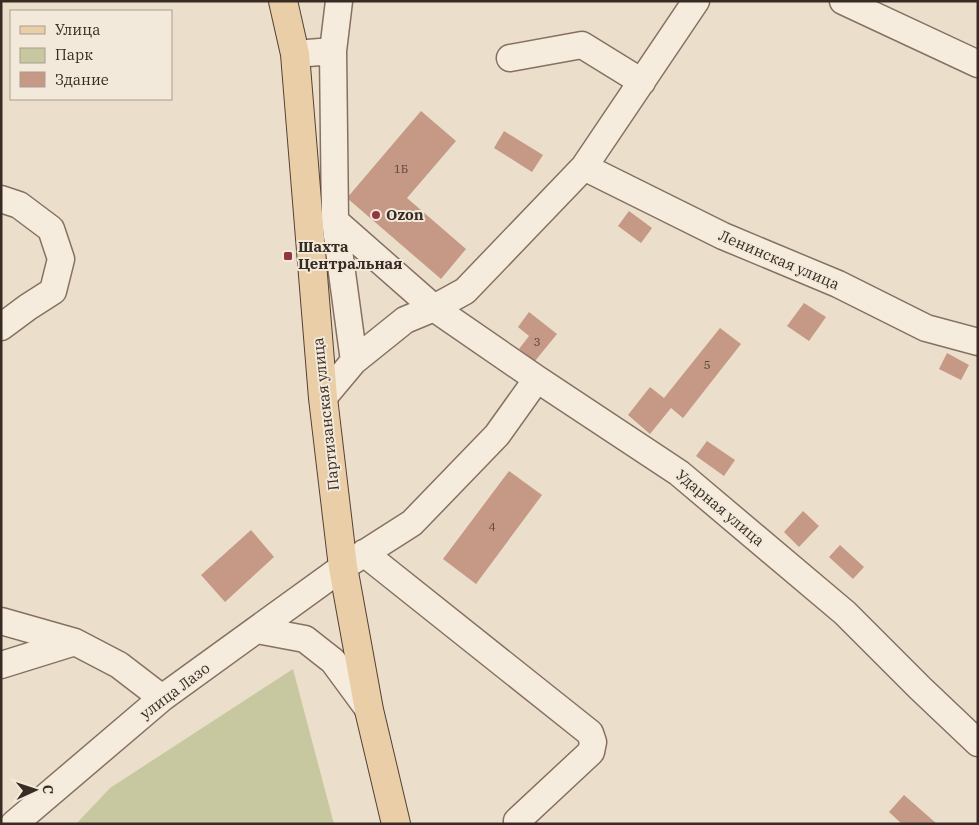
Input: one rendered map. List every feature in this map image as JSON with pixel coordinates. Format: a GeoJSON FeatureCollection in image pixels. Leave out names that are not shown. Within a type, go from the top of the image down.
{"type":"FeatureCollection","features":[{"type":"Feature","properties":{"kind":"main road","name":"Партизанская улица"},"geometry":{"type":"LineString","coordinates":[[284,1],[294,54],[323,398],[353,560],[369,710],[396,824]]}},
{"type":"Feature","properties":{"kind":"street"},"geometry":{"type":"LineString","coordinates":[[339,1],[333,51],[335,221],[354,361]]}},
{"type":"Feature","properties":{"kind":"street"},"geometry":{"type":"LineString","coordinates":[[323,398],[354,361],[405,320],[434,308],[465,291],[584,167],[696,1]]}},
{"type":"Feature","properties":{"kind":"street"},"geometry":{"type":"LineString","coordinates":[[843,1],[978,64]]}},
{"type":"Feature","properties":{"kind":"street"},"geometry":{"type":"LineString","coordinates":[[510,58],[582,45],[642,82]]}},
{"type":"Feature","properties":{"kind":"street"},"geometry":{"type":"LineString","coordinates":[[294,54],[333,51]]}},
{"type":"Feature","properties":{"kind":"street","name":"Ленинская улица"},"geometry":{"type":"LineString","coordinates":[[584,167],[723,236],[838,284],[926,328],[978,342]]}},
{"type":"Feature","properties":{"kind":"street"},"geometry":{"type":"LineString","coordinates":[[1,199],[19,205],[51,229],[61,259],[53,291],[1,327]]}},
{"type":"Feature","properties":{"kind":"street","name":"Ударная улица"},"geometry":{"type":"LineString","coordinates":[[335,221],[434,308],[679,473],[845,613],[920,688],[978,742]]}},
{"type":"Feature","properties":{"kind":"street","name":"улица Лазо"},"geometry":{"type":"LineString","coordinates":[[14,824],[162,698],[353,560],[412,523],[497,435],[537,379]]}},
{"type":"Feature","properties":{"kind":"street"},"geometry":{"type":"LineString","coordinates":[[353,560],[590,733],[593,742],[591,752],[517,821]]}},
{"type":"Feature","properties":{"kind":"street"},"geometry":{"type":"LineString","coordinates":[[1,621],[75,642],[119,665],[162,698]]}},
{"type":"Feature","properties":{"kind":"street"},"geometry":{"type":"LineString","coordinates":[[257,630],[305,639],[333,661],[369,710]]}},
{"type":"Feature","properties":{"kind":"street"},"geometry":{"type":"LineString","coordinates":[[1,665],[75,642]]}},
{"type":"Feature","properties":{"kind":"green space"},"geometry":{"type":"Polygon","coordinates":[[[293,669],[334,824],[76,824],[110,788],[293,669]]]}},
{"type":"Feature","properties":{"kind":"building"},"geometry":{"type":"Polygon","coordinates":[[[421,111],[456,141],[407,198],[466,249],[441,279],[347,198],[421,111]]]}},
{"type":"Feature","properties":{"kind":"building"},"geometry":{"type":"Polygon","coordinates":[[[504,131],[543,155],[532,172],[494,148],[504,131]]]}},
{"type":"Feature","properties":{"kind":"building"},"geometry":{"type":"Polygon","coordinates":[[[629,211],[652,228],[641,243],[618,226],[629,211]]]}},
{"type":"Feature","properties":{"kind":"building"},"geometry":{"type":"Polygon","coordinates":[[[804,303],[826,317],[809,341],[787,326],[804,303]]]}},
{"type":"Feature","properties":{"kind":"building"},"geometry":{"type":"Polygon","coordinates":[[[529,312],[557,334],[535,361],[519,349],[529,336],[518,327],[529,312]]]}},
{"type":"Feature","properties":{"kind":"building"},"geometry":{"type":"Polygon","coordinates":[[[720,328],[741,344],[683,418],[671,408],[650,434],[628,415],[650,387],[664,398],[720,328]]]}},
{"type":"Feature","properties":{"kind":"building"},"geometry":{"type":"Polygon","coordinates":[[[947,353],[969,365],[961,380],[939,369],[947,353]]]}},
{"type":"Feature","properties":{"kind":"building"},"geometry":{"type":"Polygon","coordinates":[[[707,441],[735,460],[724,476],[696,456],[707,441]]]}},
{"type":"Feature","properties":{"kind":"building"},"geometry":{"type":"Polygon","coordinates":[[[509,471],[542,495],[476,584],[443,559],[509,471]]]}},
{"type":"Feature","properties":{"kind":"building"},"geometry":{"type":"Polygon","coordinates":[[[803,511],[819,526],[799,547],[784,532],[803,511]]]}},
{"type":"Feature","properties":{"kind":"building"},"geometry":{"type":"Polygon","coordinates":[[[251,530],[274,557],[225,602],[201,575],[251,530]]]}},
{"type":"Feature","properties":{"kind":"building"},"geometry":{"type":"Polygon","coordinates":[[[840,545],[864,567],[853,579],[829,557],[840,545]]]}},
{"type":"Feature","properties":{"kind":"building"},"geometry":{"type":"Polygon","coordinates":[[[904,795],[937,824],[902,824],[889,812],[904,795]]]}},
{"type":"Feature","properties":{"kind":"place","name":"Ozon"},"geometry":{"type":"Point","coordinates":[376,215]}},
{"type":"Feature","properties":{"kind":"place","name":"Шахта Центральная"},"geometry":{"type":"Point","coordinates":[288,256]}}]}
